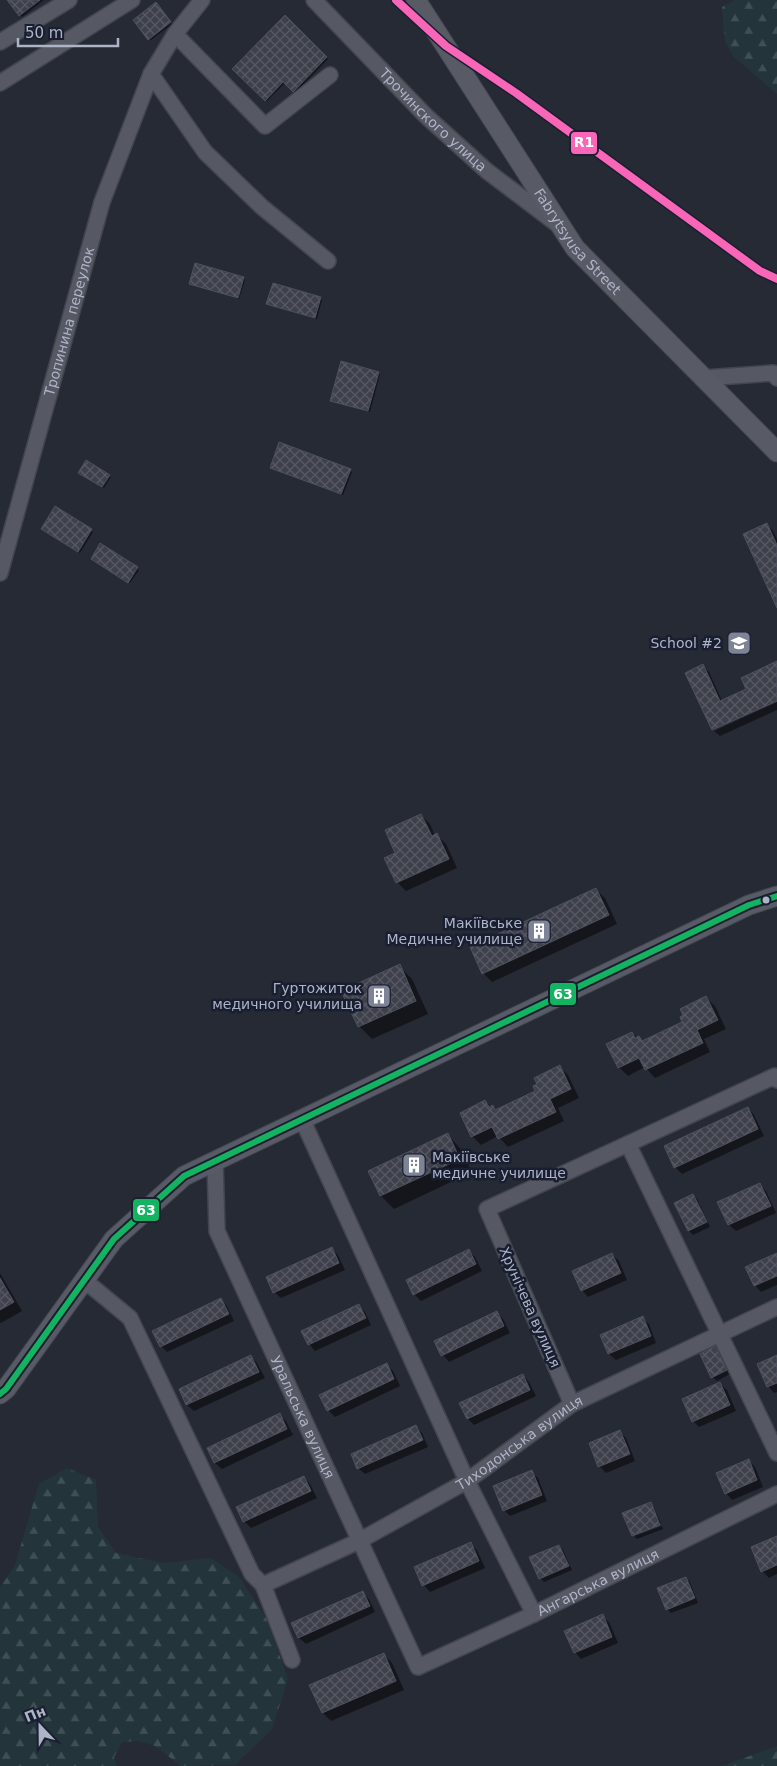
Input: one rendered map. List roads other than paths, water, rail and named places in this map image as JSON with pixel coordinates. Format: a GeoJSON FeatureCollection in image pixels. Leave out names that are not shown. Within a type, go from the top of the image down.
{"type":"FeatureCollection","features":[{"type":"Feature","properties":{"kind":"main road","name":"Fabrytsyusa Street"},"geometry":{"type":"LineString","coordinates":[[416,0],[575,248],[777,452]]}},
{"type":"Feature","properties":{"kind":"main road"},"geometry":{"type":"LineString","coordinates":[[0,1394],[6,1389],[114,1239],[184,1176],[749,905],[777,896]]}},
{"type":"Feature","properties":{"kind":"street"},"geometry":{"type":"LineString","coordinates":[[0,42],[69,0]]}},
{"type":"Feature","properties":{"kind":"street"},"geometry":{"type":"LineString","coordinates":[[0,83],[132,0]]}},
{"type":"Feature","properties":{"kind":"street","name":"Тропинина переулок"},"geometry":{"type":"LineString","coordinates":[[0,573],[102,202],[151,74],[175,34],[202,0]]}},
{"type":"Feature","properties":{"kind":"street","name":"Трочинского улица"},"geometry":{"type":"LineString","coordinates":[[314,0],[426,116],[487,171],[562,228]]}},
{"type":"Feature","properties":{"kind":"street"},"geometry":{"type":"LineString","coordinates":[[175,34],[265,126],[330,74]]}},
{"type":"Feature","properties":{"kind":"street"},"geometry":{"type":"LineString","coordinates":[[151,74],[205,152],[262,208],[328,261]]}},
{"type":"Feature","properties":{"kind":"street"},"geometry":{"type":"LineString","coordinates":[[704,378],[773,373],[777,378]]}},
{"type":"Feature","properties":{"kind":"street"},"geometry":{"type":"LineString","coordinates":[[776,1078],[628,1144],[777,1453]]}},
{"type":"Feature","properties":{"kind":"street"},"geometry":{"type":"LineString","coordinates":[[302,1119],[467,1481],[534,1614]]}},
{"type":"Feature","properties":{"kind":"street","name":"Хрунічева вулиця"},"geometry":{"type":"LineString","coordinates":[[572,1404],[488,1209],[628,1144]]}},
{"type":"Feature","properties":{"kind":"street","name":"Уральська вулиця"},"geometry":{"type":"LineString","coordinates":[[215,1161],[217,1231],[418,1667]]}},
{"type":"Feature","properties":{"kind":"street"},"geometry":{"type":"LineString","coordinates":[[84,1280],[130,1318],[252,1574],[263,1585],[292,1660]]}},
{"type":"Feature","properties":{"kind":"street","name":"Тиходонська вулиця"},"geometry":{"type":"LineString","coordinates":[[263,1585],[359,1541],[467,1481],[572,1404],[777,1306]]}},
{"type":"Feature","properties":{"kind":"street","name":"Ангарська вулиця"},"geometry":{"type":"LineString","coordinates":[[418,1667],[534,1614],[777,1494]]}},
{"type":"Feature","properties":{"kind":"place","name":"School #2"},"geometry":{"type":"Point","coordinates":[739,643]}},
{"type":"Feature","properties":{"kind":"place","name":"Макіївське Медичне училище"},"geometry":{"type":"Point","coordinates":[539,931]}},
{"type":"Feature","properties":{"kind":"place","name":"Гуртожиток медичного училища"},"geometry":{"type":"Point","coordinates":[379,996]}},
{"type":"Feature","properties":{"kind":"place","name":"Макіївське медичне училище"},"geometry":{"type":"Point","coordinates":[414,1165]}}]}
